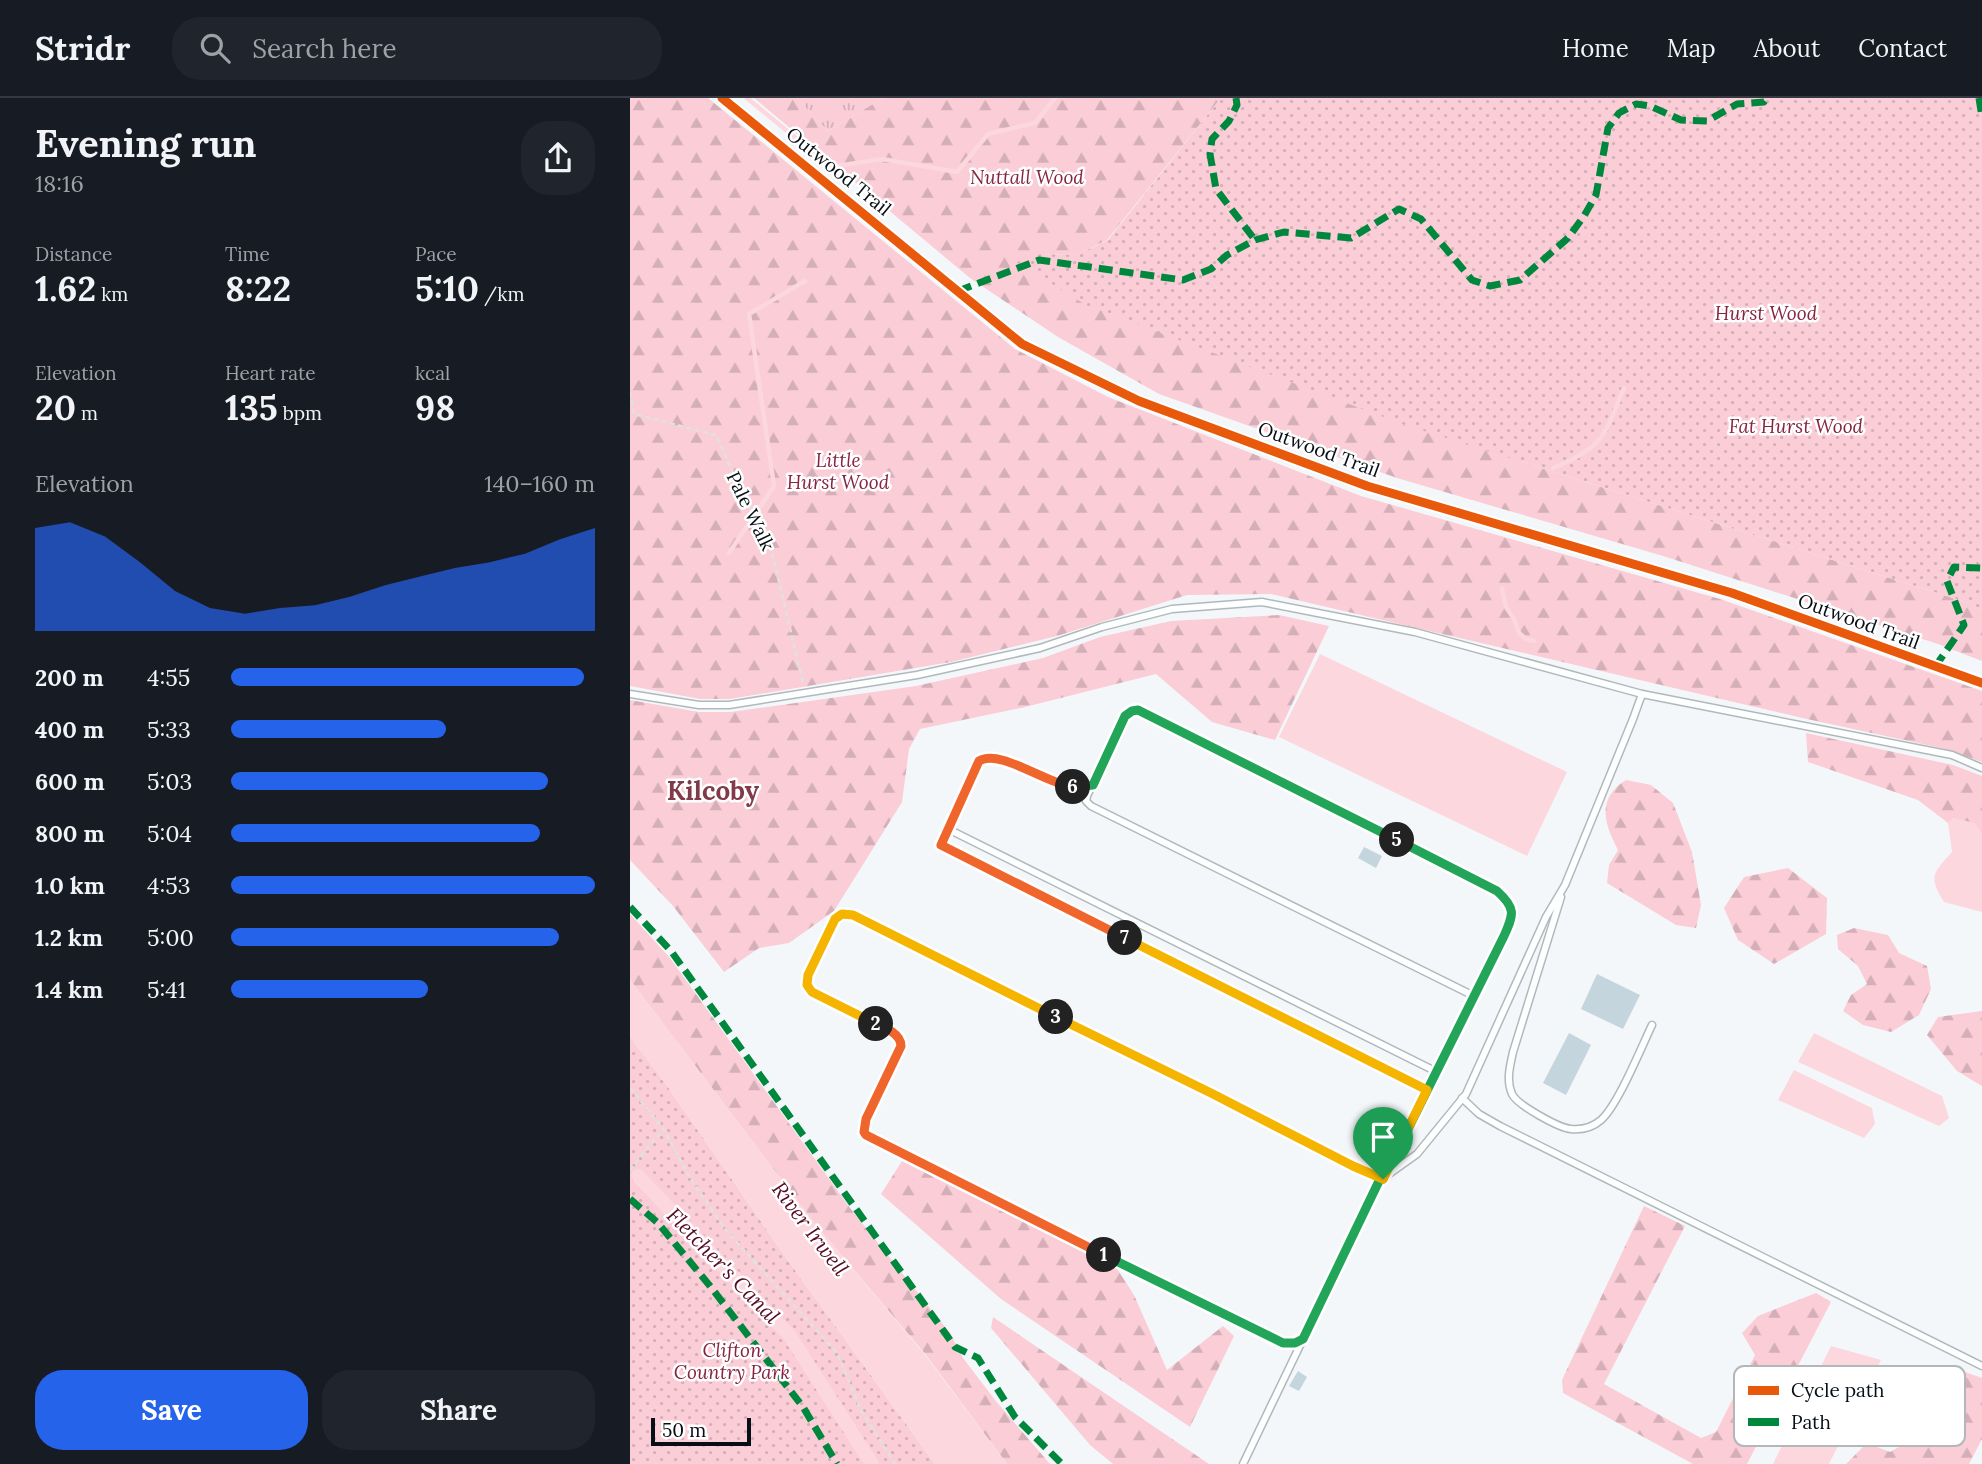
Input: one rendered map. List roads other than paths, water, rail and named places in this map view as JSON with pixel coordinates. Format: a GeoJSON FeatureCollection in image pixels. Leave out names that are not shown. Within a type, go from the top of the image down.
{"type":"FeatureCollection","features":[{"type":"Feature","properties":{"kind":"lane"},"geometry":{"type":"LineString","coordinates":[[630,694],[699,705],[729,705],[917,675],[1026,651],[1172,609],[1262,602],[1415,632],[1642,694],[1952,755],[1982,768]]}},
{"type":"Feature","properties":{"kind":"lane"},"geometry":{"type":"LineString","coordinates":[[1642,694],[1565,885],[1513,1052],[1509,1075],[1513,1096],[1520,1105],[1567,1129],[1595,1125],[1604,1118],[1612,1105],[1652,1025]]}},
{"type":"Feature","properties":{"kind":"lane"},"geometry":{"type":"LineString","coordinates":[[1383,1179],[1513,918],[1510,905],[1497,891],[1138,710],[1125,716],[1086,801],[1091,806],[1474,996]]}},
{"type":"Feature","properties":{"kind":"lane"},"geometry":{"type":"LineString","coordinates":[[1093,785],[1059,785],[1003,759],[985,757],[979,761],[941,845],[1427,1090]]}},
{"type":"Feature","properties":{"kind":"lane"},"geometry":{"type":"LineString","coordinates":[[948,829],[1437,1072]]}},
{"type":"Feature","properties":{"kind":"lane"},"geometry":{"type":"LineString","coordinates":[[1243,1464],[1379,1181],[1417,1154],[1462,1098],[1546,917],[1565,885]]}},
{"type":"Feature","properties":{"kind":"lane"},"geometry":{"type":"LineString","coordinates":[[1303,1339],[1295,1343],[1283,1343],[866,1135],[866,1119],[900,1053],[901,1041],[886,1028],[808,988],[808,975],[835,919],[842,914],[853,915],[1383,1179]]}},
{"type":"Feature","properties":{"kind":"lane"},"geometry":{"type":"LineString","coordinates":[[1462,1098],[1479,1114],[1500,1126],[1982,1366]]}},
{"type":"Feature","properties":{"kind":"water"},"geometry":{"type":"Polygon","coordinates":[[[1320,654],[1567,772],[1527,856],[1279,737],[1320,654]]]}},
{"type":"Feature","properties":{"kind":"water"},"geometry":{"type":"Polygon","coordinates":[[[1953,818],[1975,823],[1982,834],[1982,912],[1944,902],[1934,880],[1940,865],[1952,852],[1948,823],[1953,818]]]}},
{"type":"Feature","properties":{"kind":"water","name":"River Irwell"},"geometry":{"type":"Polygon","coordinates":[[[630,980],[816,1225],[926,1356],[1007,1464],[935,1464],[630,1037],[630,980]]]}},
{"type":"Feature","properties":{"kind":"water"},"geometry":{"type":"Polygon","coordinates":[[[1814,1033],[1942,1096],[1949,1118],[1939,1126],[1798,1062],[1814,1033]]]}},
{"type":"Feature","properties":{"kind":"water"},"geometry":{"type":"Polygon","coordinates":[[[1794,1070],[1872,1108],[1875,1124],[1864,1138],[1778,1100],[1794,1070]]]}},
{"type":"Feature","properties":{"kind":"water"},"geometry":{"type":"Polygon","coordinates":[[[1831,1346],[1881,1360],[1878,1366],[1821,1366],[1831,1346]]]}},
{"type":"Feature","properties":{"kind":"water"},"geometry":{"type":"Polygon","coordinates":[[[1782,1446],[1838,1446],[1829,1464],[1773,1464],[1782,1446]]]}},
{"type":"Feature","properties":{"kind":"waterway"},"geometry":{"type":"LineString","coordinates":[[747,98],[831,167],[882,159],[957,172],[988,134],[1035,123],[1055,98]]}},
{"type":"Feature","properties":{"kind":"waterway"},"geometry":{"type":"LineString","coordinates":[[729,553],[774,486],[749,314],[805,281]]}},
{"type":"Feature","properties":{"kind":"waterway"},"geometry":{"type":"LineString","coordinates":[[1553,468],[1593,446],[1612,418],[1624,388]]}},
{"type":"Feature","properties":{"kind":"waterway"},"geometry":{"type":"LineString","coordinates":[[1502,589],[1506,607],[1519,633],[1534,641]]}},
{"type":"Feature","properties":{"kind":"waterway","name":"Fletcher's Canal"},"geometry":{"type":"LineString","coordinates":[[638,1176],[790,1336],[872,1464]]}},
{"type":"Feature","properties":{"kind":"district","name":"Kilcoby"},"geometry":{"type":"Point","coordinates":[713,791]}},
{"type":"Feature","properties":{"kind":"park label","name":"Nuttall Wood"},"geometry":{"type":"Point","coordinates":[1027,177]}},
{"type":"Feature","properties":{"kind":"park label","name":"Hurst Wood"},"geometry":{"type":"Point","coordinates":[1766,313]}},
{"type":"Feature","properties":{"kind":"park label","name":"Fat Hurst Wood"},"geometry":{"type":"Point","coordinates":[1796,426]}},
{"type":"Feature","properties":{"kind":"park label","name":"Little Hurst Wood"},"geometry":{"type":"Point","coordinates":[838,471]}},
{"type":"Feature","properties":{"kind":"park label","name":"Clifton Country Park"},"geometry":{"type":"Point","coordinates":[732,1361]}}]}
